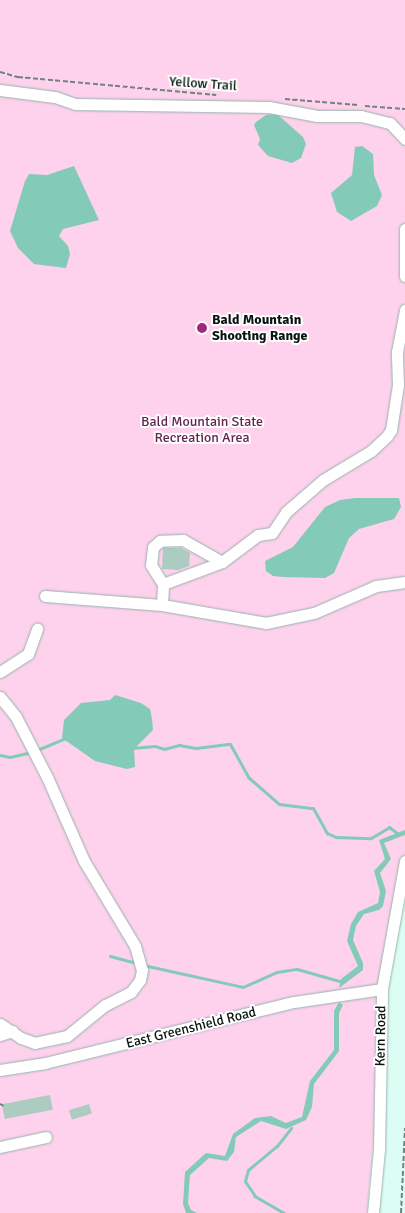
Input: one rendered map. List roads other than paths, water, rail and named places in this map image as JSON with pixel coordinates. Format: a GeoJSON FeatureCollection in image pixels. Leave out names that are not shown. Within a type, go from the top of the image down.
{"type":"FeatureCollection","features":[{"type":"Feature","properties":{"kind":"street"},"geometry":{"type":"LineString","coordinates":[[0,90],[55,97],[75,104],[158,104],[230,109],[269,107],[317,116],[361,116],[390,122],[405,139]]}},
{"type":"Feature","properties":{"kind":"street"},"geometry":{"type":"LineString","coordinates":[[405,229],[405,276]]}},
{"type":"Feature","properties":{"kind":"street"},"geometry":{"type":"LineString","coordinates":[[163,584],[222,562],[258,535],[272,533],[286,512],[323,480],[371,451],[387,436],[391,430],[398,385],[398,352],[405,310]]}},
{"type":"Feature","properties":{"kind":"street"},"geometry":{"type":"LineString","coordinates":[[162,605],[163,584],[151,565],[153,547],[160,541],[183,540],[222,562]]}},
{"type":"Feature","properties":{"kind":"street"},"geometry":{"type":"LineString","coordinates":[[45,596],[162,605],[266,623],[314,613],[376,586],[405,582]]}},
{"type":"Feature","properties":{"kind":"street"},"geometry":{"type":"LineString","coordinates":[[0,672],[28,654],[37,630]]}},
{"type":"Feature","properties":{"kind":"street"},"geometry":{"type":"LineString","coordinates":[[0,697],[16,717],[84,861],[135,946],[142,970],[140,980],[131,992],[112,1000],[67,1036],[35,1043],[0,1024]]}},
{"type":"Feature","properties":{"kind":"street","name":"Kern Road"},"geometry":{"type":"LineString","coordinates":[[373,1213],[379,1150],[382,989],[405,861]]}},
{"type":"Feature","properties":{"kind":"street","name":"East Greenshield Road"},"geometry":{"type":"LineString","coordinates":[[0,1070],[54,1061],[294,1002],[382,989]]}},
{"type":"Feature","properties":{"kind":"street"},"geometry":{"type":"LineString","coordinates":[[0,1035],[12,1031]]}},
{"type":"Feature","properties":{"kind":"street"},"geometry":{"type":"LineString","coordinates":[[0,1146],[46,1137]]}},
{"type":"Feature","properties":{"kind":"waterway"},"geometry":{"type":"LineString","coordinates":[[37,750],[65,738]]}},
{"type":"Feature","properties":{"kind":"waterway"},"geometry":{"type":"LineString","coordinates":[[131,748],[155,746],[164,749],[179,745],[196,748],[230,744],[248,777],[279,804],[313,808],[327,833],[336,837],[371,838],[389,827],[397,833]]}},
{"type":"Feature","properties":{"kind":"waterway"},"geometry":{"type":"LineString","coordinates":[[0,755],[10,757],[31,752]]}},
{"type":"Feature","properties":{"kind":"waterway"},"geometry":{"type":"LineString","coordinates":[[110,956],[136,963]]}},
{"type":"Feature","properties":{"kind":"waterway"},"geometry":{"type":"LineString","coordinates":[[143,965],[243,987],[277,972],[297,969],[339,981]]}},
{"type":"Feature","properties":{"kind":"waterway"},"geometry":{"type":"LineString","coordinates":[[284,1213],[255,1196],[245,1181],[248,1170],[277,1146],[291,1128]]}},
{"type":"Feature","properties":{"kind":"place","name":"Bald Mountain Shooting Range"},"geometry":{"type":"Point","coordinates":[202,328]}},
{"type":"Feature","properties":{"kind":"park label","name":"Bald Mountain State Recreation Area"},"geometry":{"type":"Point","coordinates":[202,430]}}]}
